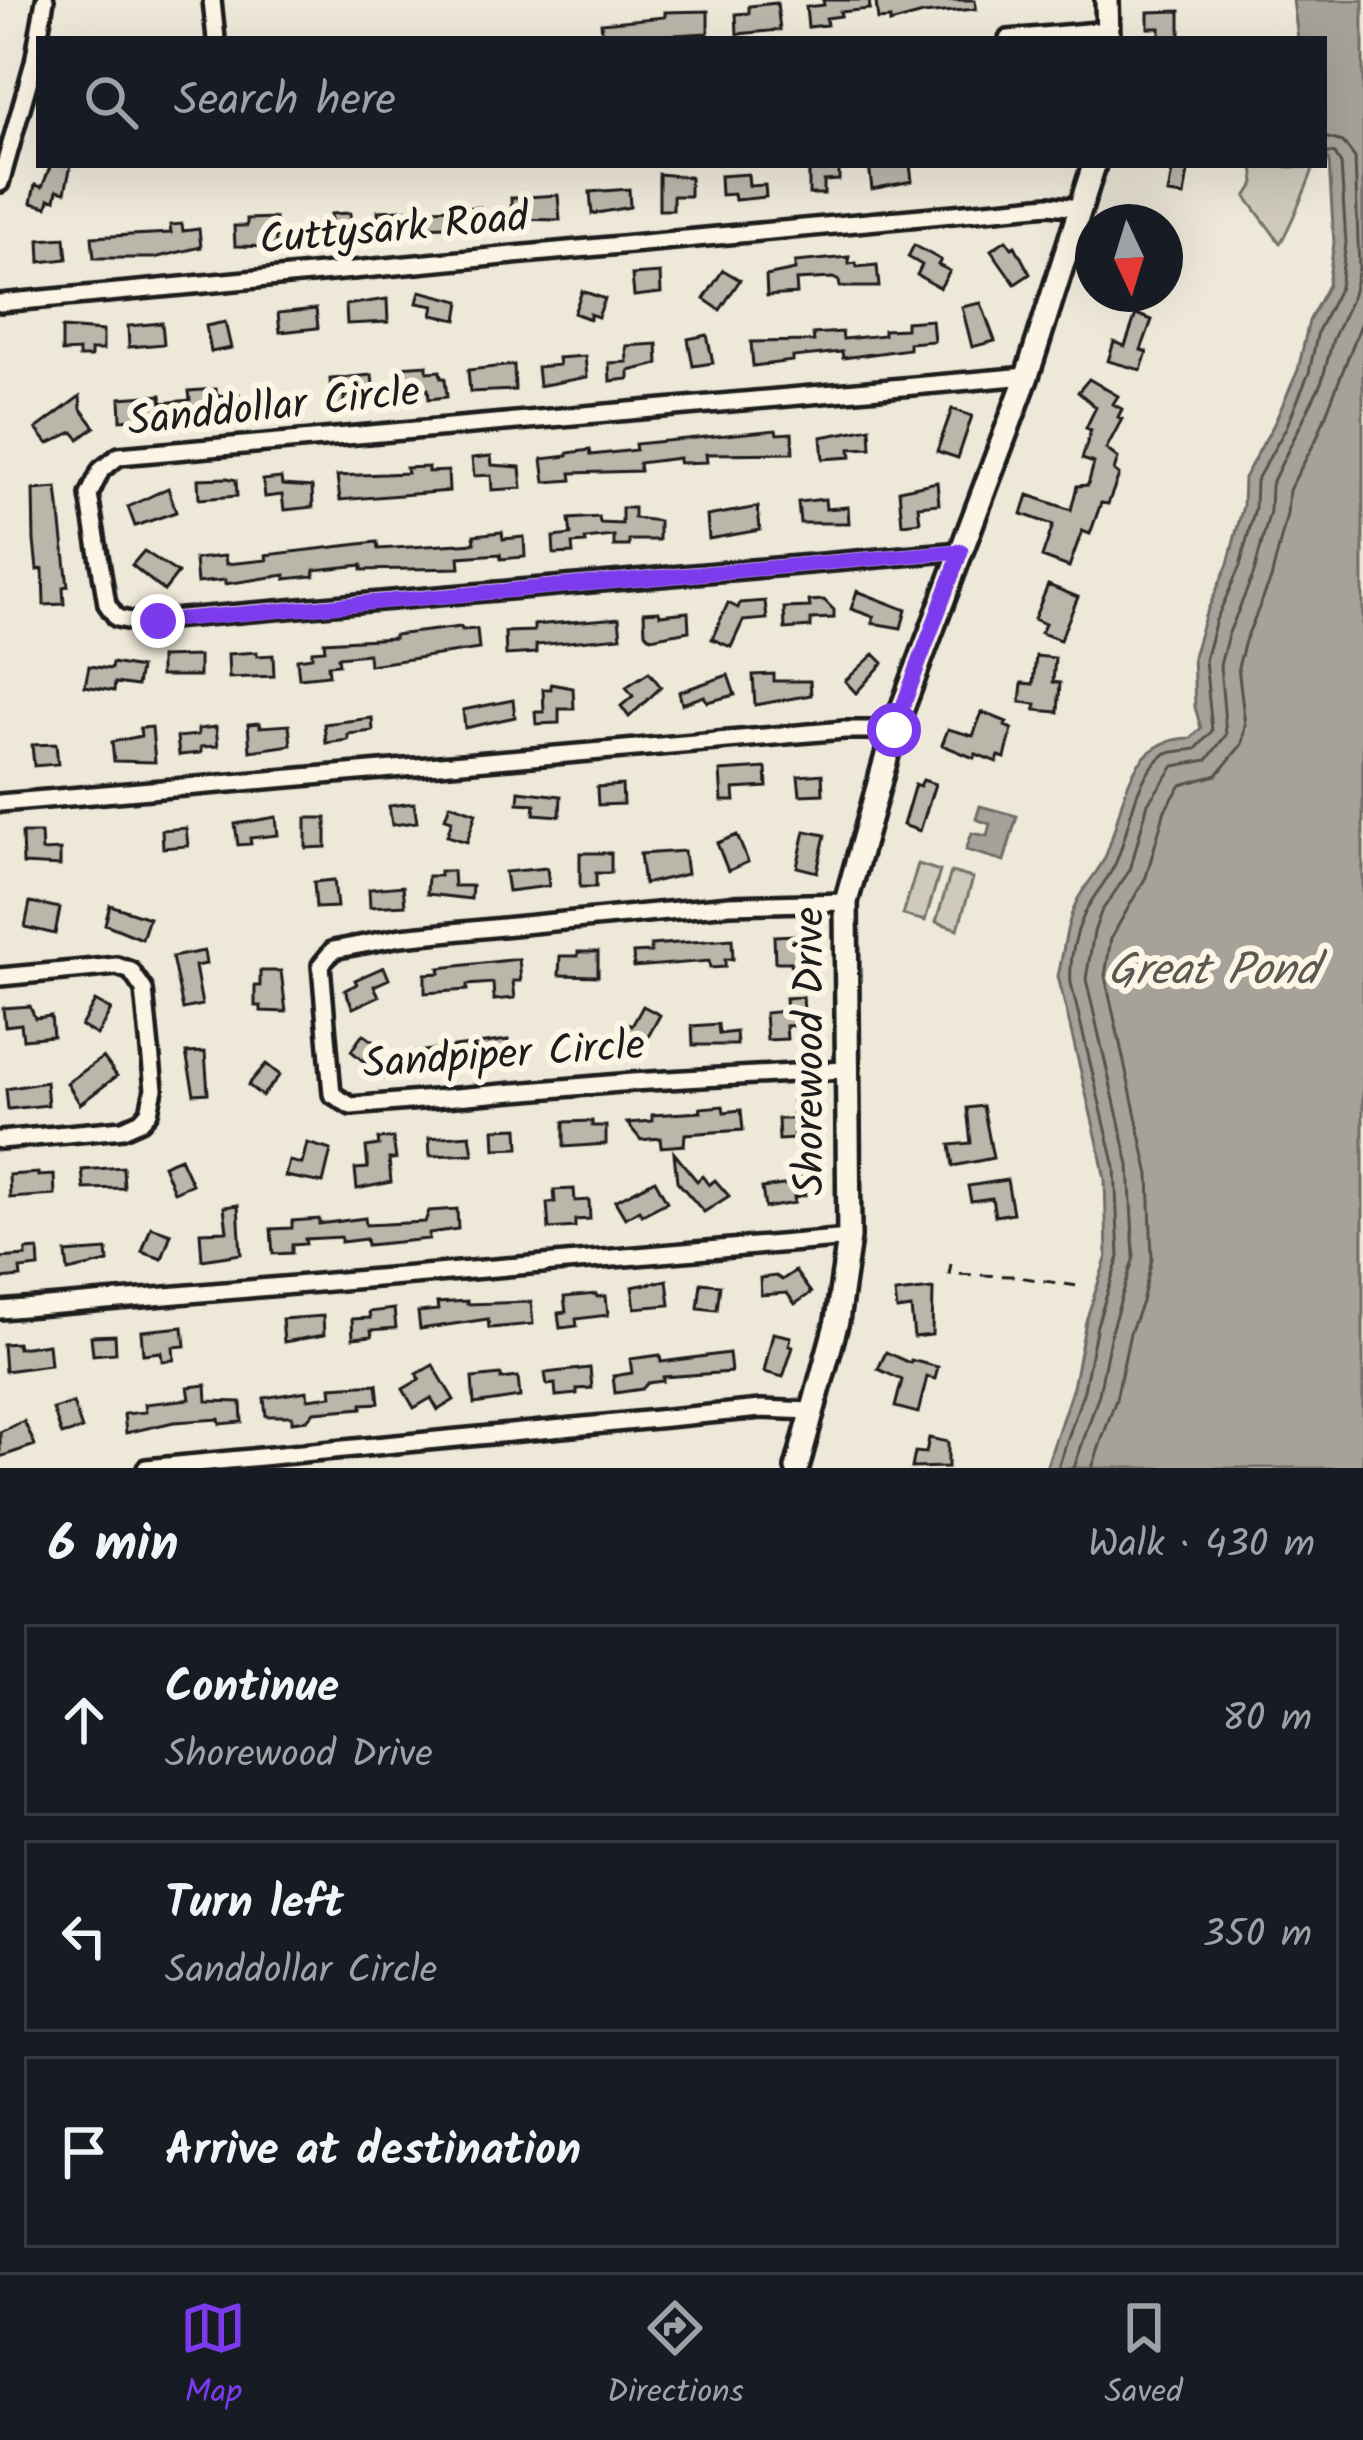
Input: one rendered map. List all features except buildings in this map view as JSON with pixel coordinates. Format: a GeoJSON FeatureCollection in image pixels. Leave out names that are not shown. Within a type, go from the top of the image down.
{"type":"FeatureCollection","features":[{"type":"Feature","properties":{"kind":"street"},"geometry":{"type":"LineString","coordinates":[[39,36],[45,0]]}},
{"type":"Feature","properties":{"kind":"street"},"geometry":{"type":"LineString","coordinates":[[212,0],[216,36]]}},
{"type":"Feature","properties":{"kind":"street"},"geometry":{"type":"LineString","coordinates":[[1068,36],[1108,34],[1107,0]]}},
{"type":"Feature","properties":{"kind":"street"},"geometry":{"type":"LineString","coordinates":[[0,183],[36,51]]}},
{"type":"Feature","properties":{"kind":"street","name":"Shorewood Drive"},"geometry":{"type":"LineString","coordinates":[[1082,204],[1093,168]]}},
{"type":"Feature","properties":{"kind":"street","name":"Cuttysark Road"},"geometry":{"type":"LineString","coordinates":[[0,303],[1049,205],[1075,207]]}},
{"type":"Feature","properties":{"kind":"street","name":"Shorewood Drive"},"geometry":{"type":"LineString","coordinates":[[797,1468],[837,1322],[848,1238],[845,902],[894,730],[1027,376],[1075,227]]}},
{"type":"Feature","properties":{"kind":"street","name":"Sanddollar Circle"},"geometry":{"type":"LineString","coordinates":[[961,551],[136,622],[117,618],[107,604],[89,495],[100,470],[119,456],[1027,376]]}},
{"type":"Feature","properties":{"kind":"street"},"geometry":{"type":"LineString","coordinates":[[0,803],[844,730],[894,730]]}},
{"type":"Feature","properties":{"kind":"street","name":"Sandpiper Circle"},"geometry":{"type":"LineString","coordinates":[[845,902],[730,905],[401,938],[333,950],[321,965],[332,1094],[351,1106],[845,1070]]}},
{"type":"Feature","properties":{"kind":"street"},"geometry":{"type":"LineString","coordinates":[[0,977],[117,966],[131,971],[144,990],[154,1090],[149,1112],[123,1129],[0,1140]]}},
{"type":"Feature","properties":{"kind":"street"},"geometry":{"type":"LineString","coordinates":[[0,1310],[848,1238]]}},
{"type":"Feature","properties":{"kind":"street"},"geometry":{"type":"LineString","coordinates":[[146,1468],[760,1409],[812,1411]]}},
{"type":"Feature","properties":{"kind":"path"},"geometry":{"type":"LineString","coordinates":[[951,1264],[950,1274],[1084,1286]]}},
{"type":"Feature","properties":{"kind":"shaded area"},"geometry":{"type":"Polygon","coordinates":[[[1253,168],[1313,168],[1280,243],[1246,197],[1255,183],[1253,168]]]}},
{"type":"Feature","properties":{"kind":"shaded area"},"geometry":{"type":"Polygon","coordinates":[[[918,864],[940,871],[925,921],[903,915],[918,864]]]}},
{"type":"Feature","properties":{"kind":"shaded area"},"geometry":{"type":"Polygon","coordinates":[[[951,872],[973,878],[958,929],[936,922],[951,872]]]}},
{"type":"Feature","properties":{"kind":"water","name":"Great Pond"},"geometry":{"type":"Polygon","coordinates":[[[1293,0],[1363,0],[1363,1468],[1046,1468],[1107,1256],[1105,1180],[1058,976],[1072,912],[1106,855],[1130,779],[1152,750],[1169,741],[1191,738],[1201,728],[1195,707],[1193,656],[1228,564],[1243,506],[1244,478],[1298,370],[1309,321],[1328,285],[1334,243],[1327,156],[1327,36],[1298,36],[1293,0]]]}},
{"type":"Feature","properties":{"kind":"water"},"geometry":{"type":"Polygon","coordinates":[[[980,806],[1017,816],[1004,861],[966,850],[972,833],[987,836],[990,824],[976,819],[980,806]]]}},
{"type":"Feature","properties":{"kind":"route"},"geometry":{"type":"LineString","coordinates":[[158,621],[961,551],[894,730]]}}]}
